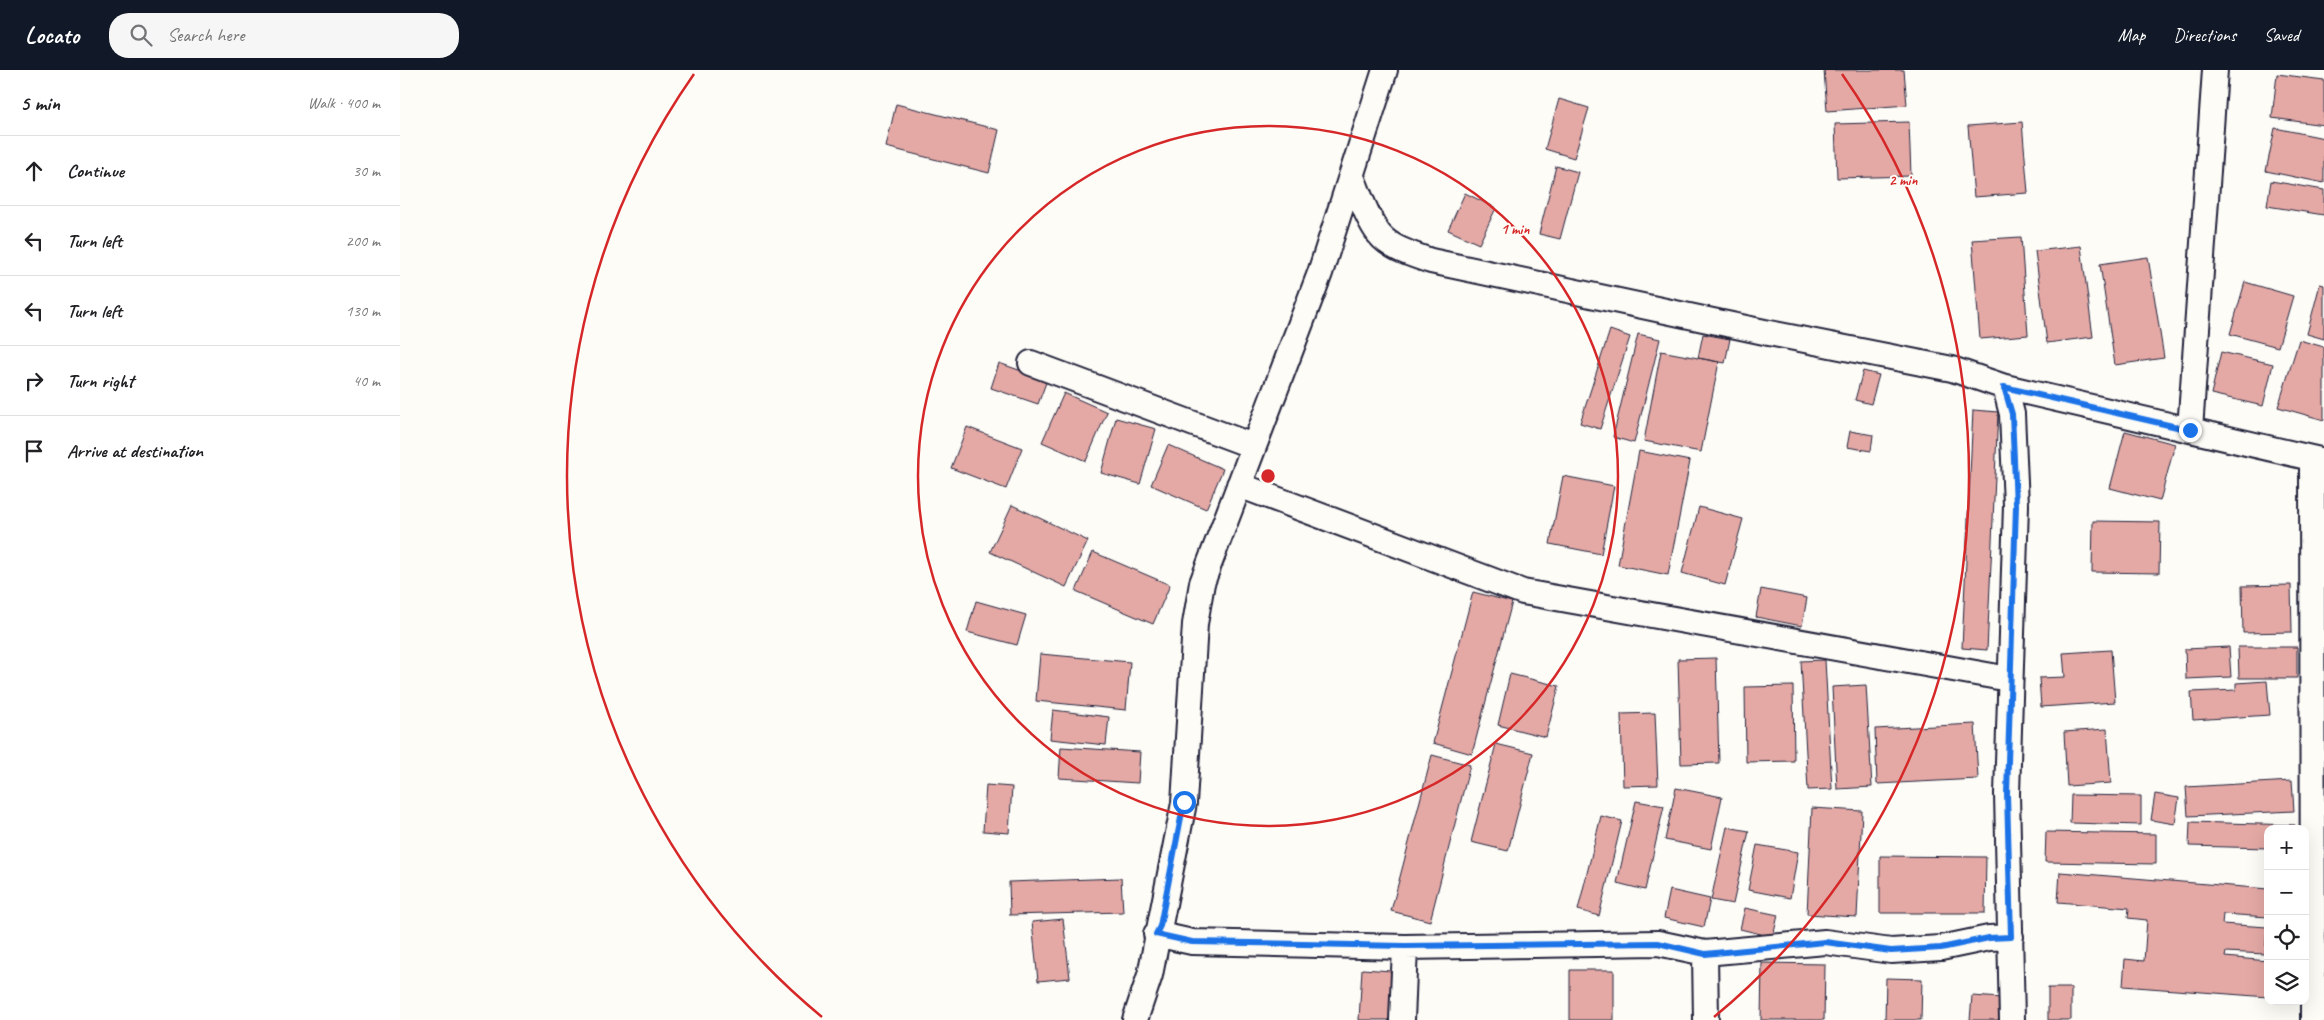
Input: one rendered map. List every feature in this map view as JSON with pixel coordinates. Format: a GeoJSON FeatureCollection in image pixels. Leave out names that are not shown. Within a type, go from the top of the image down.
{"type":"FeatureCollection","features":[{"type":"Feature","properties":{"kind":"street"},"geometry":{"type":"LineString","coordinates":[[1134,1020],[1150,975],[1156,934],[1160,926],[1184,802],[1195,624],[1202,583],[1320,273],[1385,70]]}},
{"type":"Feature","properties":{"kind":"street"},"geometry":{"type":"LineString","coordinates":[[2190,430],[2215,70]]}},
{"type":"Feature","properties":{"kind":"street"},"geometry":{"type":"LineString","coordinates":[[1352,177],[1365,209],[1380,235],[1403,251],[1431,261],[1768,333],[1952,369],[2004,387],[2318,460],[2318,863],[2313,1020]]}},
{"type":"Feature","properties":{"kind":"street"},"geometry":{"type":"LineString","coordinates":[[1031,363],[1253,446]]}},
{"type":"Feature","properties":{"kind":"street"},"geometry":{"type":"LineString","coordinates":[[2004,387],[2012,414],[2016,505],[2009,679],[2007,794],[2012,1020]]}},
{"type":"Feature","properties":{"kind":"street"},"geometry":{"type":"LineString","coordinates":[[1239,486],[1523,592],[2009,679]]}},
{"type":"Feature","properties":{"kind":"street"},"geometry":{"type":"LineString","coordinates":[[1156,934],[1192,942],[1405,946],[1658,943],[1705,954],[1825,942],[1891,951],[1941,948],[1989,938],[2011,937]]}},
{"type":"Feature","properties":{"kind":"street"},"geometry":{"type":"LineString","coordinates":[[1402,1020],[1405,946]]}},
{"type":"Feature","properties":{"kind":"street"},"geometry":{"type":"LineString","coordinates":[[1705,954],[1706,1020]]}},
{"type":"Feature","properties":{"kind":"building"},"geometry":{"type":"Polygon","coordinates":[[[1824,70],[1904,70],[1907,105],[1827,111],[1824,70]]]}},
{"type":"Feature","properties":{"kind":"building"},"geometry":{"type":"Polygon","coordinates":[[[2277,74],[2324,80],[2324,125],[2272,118],[2277,74]]]}},
{"type":"Feature","properties":{"kind":"building"},"geometry":{"type":"Polygon","coordinates":[[[1559,99],[1589,108],[1574,158],[1545,149],[1559,99]]]}},
{"type":"Feature","properties":{"kind":"building"},"geometry":{"type":"Polygon","coordinates":[[[896,104],[999,130],[989,173],[886,147],[896,104]]]}},
{"type":"Feature","properties":{"kind":"building"},"geometry":{"type":"Polygon","coordinates":[[[1909,122],[1911,176],[1837,178],[1835,124],[1909,122]]]}},
{"type":"Feature","properties":{"kind":"building"},"geometry":{"type":"Polygon","coordinates":[[[2022,122],[2028,193],[1974,197],[1968,126],[2022,122]]]}},
{"type":"Feature","properties":{"kind":"building"},"geometry":{"type":"Polygon","coordinates":[[[2275,128],[2324,138],[2324,183],[2266,171],[2275,128]]]}},
{"type":"Feature","properties":{"kind":"building"},"geometry":{"type":"Polygon","coordinates":[[[1556,166],[1578,172],[1560,239],[1539,234],[1556,166]]]}},
{"type":"Feature","properties":{"kind":"building"},"geometry":{"type":"Polygon","coordinates":[[[2271,181],[2324,190],[2324,215],[2267,206],[2271,181]]]}},
{"type":"Feature","properties":{"kind":"building"},"geometry":{"type":"Polygon","coordinates":[[[1465,193],[1496,208],[1479,244],[1448,230],[1465,193]]]}},
{"type":"Feature","properties":{"kind":"building"},"geometry":{"type":"Polygon","coordinates":[[[2021,237],[2028,335],[1980,339],[1972,240],[2021,237]]]}},
{"type":"Feature","properties":{"kind":"building"},"geometry":{"type":"Polygon","coordinates":[[[2081,246],[2093,337],[2047,343],[2035,251],[2081,246]]]}},
{"type":"Feature","properties":{"kind":"building"},"geometry":{"type":"Polygon","coordinates":[[[2148,257],[2164,358],[2115,365],[2100,264],[2148,257]]]}},
{"type":"Feature","properties":{"kind":"building"},"geometry":{"type":"Polygon","coordinates":[[[2245,282],[2293,296],[2278,347],[2230,334],[2245,282]]]}},
{"type":"Feature","properties":{"kind":"building"},"geometry":{"type":"Polygon","coordinates":[[[2320,284],[2324,285],[2324,339],[2307,334],[2320,284]]]}},
{"type":"Feature","properties":{"kind":"building"},"geometry":{"type":"Polygon","coordinates":[[[1610,330],[1630,337],[1600,429],[1580,423],[1610,330]]]}},
{"type":"Feature","properties":{"kind":"building"},"geometry":{"type":"Polygon","coordinates":[[[1638,334],[1660,339],[1634,443],[1613,437],[1638,334]]]}},
{"type":"Feature","properties":{"kind":"building"},"geometry":{"type":"Polygon","coordinates":[[[1703,334],[1730,339],[1725,363],[1698,358],[1703,334]]]}},
{"type":"Feature","properties":{"kind":"building"},"geometry":{"type":"Polygon","coordinates":[[[2299,340],[2324,347],[2324,420],[2278,407],[2299,340]]]}},
{"type":"Feature","properties":{"kind":"building"},"geometry":{"type":"Polygon","coordinates":[[[1661,351],[1719,362],[1701,452],[1644,441],[1661,351]]]}},
{"type":"Feature","properties":{"kind":"building"},"geometry":{"type":"Polygon","coordinates":[[[2221,352],[2273,364],[2263,406],[2211,394],[2221,352]]]}},
{"type":"Feature","properties":{"kind":"building"},"geometry":{"type":"Polygon","coordinates":[[[999,363],[1047,380],[1038,404],[991,388],[999,363]]]}},
{"type":"Feature","properties":{"kind":"building"},"geometry":{"type":"Polygon","coordinates":[[[1863,371],[1879,375],[1871,404],[1855,400],[1863,371]]]}},
{"type":"Feature","properties":{"kind":"building"},"geometry":{"type":"Polygon","coordinates":[[[1064,393],[1107,412],[1086,461],[1042,442],[1064,393]]]}},
{"type":"Feature","properties":{"kind":"building"},"geometry":{"type":"Polygon","coordinates":[[[1973,410],[1998,412],[1987,650],[1962,648],[1973,410]]]}},
{"type":"Feature","properties":{"kind":"building"},"geometry":{"type":"Polygon","coordinates":[[[1116,418],[1156,429],[1140,484],[1101,473],[1116,418]]]}},
{"type":"Feature","properties":{"kind":"building"},"geometry":{"type":"Polygon","coordinates":[[[967,427],[1022,448],[1006,489],[951,468],[967,427]]]}},
{"type":"Feature","properties":{"kind":"building"},"geometry":{"type":"Polygon","coordinates":[[[1850,431],[1873,435],[1871,451],[1847,447],[1850,431]]]}},
{"type":"Feature","properties":{"kind":"building"},"geometry":{"type":"Polygon","coordinates":[[[2125,431],[2175,444],[2160,501],[2110,488],[2125,431]]]}},
{"type":"Feature","properties":{"kind":"building"},"geometry":{"type":"Polygon","coordinates":[[[1168,445],[1223,469],[1206,509],[1151,485],[1168,445]]]}},
{"type":"Feature","properties":{"kind":"building"},"geometry":{"type":"Polygon","coordinates":[[[1639,451],[1690,461],[1668,575],[1618,565],[1639,451]]]}},
{"type":"Feature","properties":{"kind":"building"},"geometry":{"type":"Polygon","coordinates":[[[1563,476],[1614,486],[1601,554],[1550,544],[1563,476]]]}},
{"type":"Feature","properties":{"kind":"building"},"geometry":{"type":"Polygon","coordinates":[[[1012,505],[1088,541],[1066,587],[990,552],[1012,505]]]}},
{"type":"Feature","properties":{"kind":"building"},"geometry":{"type":"Polygon","coordinates":[[[1699,507],[1743,519],[1725,585],[1682,573],[1699,507]]]}},
{"type":"Feature","properties":{"kind":"building"},"geometry":{"type":"Polygon","coordinates":[[[2093,521],[2160,522],[2159,573],[2092,572],[2093,521]]]}},
{"type":"Feature","properties":{"kind":"building"},"geometry":{"type":"Polygon","coordinates":[[[1093,552],[1170,585],[1153,624],[1076,591],[1093,552]]]}},
{"type":"Feature","properties":{"kind":"building"},"geometry":{"type":"Polygon","coordinates":[[[2291,585],[2292,632],[2243,633],[2242,586],[2291,585]]]}},
{"type":"Feature","properties":{"kind":"building"},"geometry":{"type":"Polygon","coordinates":[[[1761,589],[1807,598],[1802,626],[1756,617],[1761,589]]]}},
{"type":"Feature","properties":{"kind":"building"},"geometry":{"type":"Polygon","coordinates":[[[1473,592],[1512,602],[1472,754],[1433,743],[1473,592]]]}},
{"type":"Feature","properties":{"kind":"building"},"geometry":{"type":"Polygon","coordinates":[[[976,601],[1026,615],[1017,645],[967,632],[976,601]]]}},
{"type":"Feature","properties":{"kind":"building"},"geometry":{"type":"Polygon","coordinates":[[[2229,647],[2231,677],[2186,679],[2185,649],[2229,647]]]}},
{"type":"Feature","properties":{"kind":"building"},"geometry":{"type":"Polygon","coordinates":[[[2238,647],[2297,647],[2297,678],[2239,678],[2238,647]]]}},
{"type":"Feature","properties":{"kind":"building"},"geometry":{"type":"Polygon","coordinates":[[[2111,650],[2115,702],[2041,707],[2039,678],[2065,677],[2063,653],[2111,650]]]}},
{"type":"Feature","properties":{"kind":"building"},"geometry":{"type":"Polygon","coordinates":[[[1040,654],[1130,662],[1126,710],[1036,701],[1040,654]]]}},
{"type":"Feature","properties":{"kind":"building"},"geometry":{"type":"Polygon","coordinates":[[[1716,658],[1719,763],[1681,764],[1678,659],[1716,658]]]}},
{"type":"Feature","properties":{"kind":"building"},"geometry":{"type":"Polygon","coordinates":[[[1825,660],[1832,789],[1808,790],[1801,661],[1825,660]]]}},
{"type":"Feature","properties":{"kind":"building"},"geometry":{"type":"Polygon","coordinates":[[[1510,674],[1559,686],[1546,737],[1498,725],[1510,674]]]}},
{"type":"Feature","properties":{"kind":"building"},"geometry":{"type":"Polygon","coordinates":[[[2267,681],[2270,715],[2193,720],[2191,692],[2236,690],[2236,683],[2267,681]]]}},
{"type":"Feature","properties":{"kind":"building"},"geometry":{"type":"Polygon","coordinates":[[[1866,685],[1872,787],[1837,789],[1832,687],[1866,685]]]}},
{"type":"Feature","properties":{"kind":"building"},"geometry":{"type":"Polygon","coordinates":[[[1793,686],[1794,761],[1746,762],[1745,687],[1793,686]]]}},
{"type":"Feature","properties":{"kind":"building"},"geometry":{"type":"Polygon","coordinates":[[[1053,710],[1109,717],[1106,745],[1050,739],[1053,710]]]}},
{"type":"Feature","properties":{"kind":"building"},"geometry":{"type":"Polygon","coordinates":[[[1655,713],[1658,785],[1623,786],[1621,714],[1655,713]]]}},
{"type":"Feature","properties":{"kind":"building"},"geometry":{"type":"Polygon","coordinates":[[[1975,724],[1978,779],[1877,784],[1875,729],[1975,724]]]}},
{"type":"Feature","properties":{"kind":"building"},"geometry":{"type":"Polygon","coordinates":[[[2107,729],[2111,783],[2067,786],[2064,732],[2107,729]]]}},
{"type":"Feature","properties":{"kind":"building"},"geometry":{"type":"Polygon","coordinates":[[[1496,744],[1533,753],[1508,851],[1471,842],[1496,744]]]}},
{"type":"Feature","properties":{"kind":"building"},"geometry":{"type":"Polygon","coordinates":[[[1061,747],[1140,752],[1138,783],[1059,778],[1061,747]]]}},
{"type":"Feature","properties":{"kind":"building"},"geometry":{"type":"Polygon","coordinates":[[[1432,755],[1470,765],[1430,921],[1391,911],[1432,755]]]}},
{"type":"Feature","properties":{"kind":"building"},"geometry":{"type":"Polygon","coordinates":[[[2292,781],[2294,811],[2188,816],[2186,787],[2292,781]]]}},
{"type":"Feature","properties":{"kind":"building"},"geometry":{"type":"Polygon","coordinates":[[[986,785],[1012,787],[1009,833],[983,831],[986,785]]]}},
{"type":"Feature","properties":{"kind":"building"},"geometry":{"type":"Polygon","coordinates":[[[1676,788],[1722,797],[1711,849],[1665,840],[1676,788]]]}},
{"type":"Feature","properties":{"kind":"building"},"geometry":{"type":"Polygon","coordinates":[[[2155,794],[2179,798],[2175,824],[2151,820],[2155,794]]]}},
{"type":"Feature","properties":{"kind":"building"},"geometry":{"type":"Polygon","coordinates":[[[2071,795],[2141,796],[2141,825],[2070,823],[2071,795]]]}},
{"type":"Feature","properties":{"kind":"building"},"geometry":{"type":"Polygon","coordinates":[[[1636,801],[1664,806],[1645,890],[1617,883],[1636,801]]]}},
{"type":"Feature","properties":{"kind":"building"},"geometry":{"type":"Polygon","coordinates":[[[1812,808],[1862,811],[1857,917],[1807,914],[1812,808]]]}},
{"type":"Feature","properties":{"kind":"building"},"geometry":{"type":"Polygon","coordinates":[[[1601,816],[1622,821],[1599,916],[1578,910],[1601,816]]]}},
{"type":"Feature","properties":{"kind":"building"},"geometry":{"type":"Polygon","coordinates":[[[2190,822],[2295,825],[2264,825],[2264,848],[2189,846],[2190,822]]]}},
{"type":"Feature","properties":{"kind":"building"},"geometry":{"type":"Polygon","coordinates":[[[1727,827],[1749,831],[1733,904],[1711,900],[1727,827]]]}},
{"type":"Feature","properties":{"kind":"building"},"geometry":{"type":"Polygon","coordinates":[[[2046,832],[2156,834],[2156,864],[2045,862],[2046,832]]]}},
{"type":"Feature","properties":{"kind":"building"},"geometry":{"type":"Polygon","coordinates":[[[1757,845],[1798,852],[1790,898],[1748,890],[1757,845]]]}},
{"type":"Feature","properties":{"kind":"building"},"geometry":{"type":"Polygon","coordinates":[[[1880,856],[1986,857],[1985,913],[1880,913],[1880,856]]]}},
{"type":"Feature","properties":{"kind":"building"},"geometry":{"type":"Polygon","coordinates":[[[2060,872],[2264,889],[2264,917],[2223,914],[2222,924],[2264,927],[2264,954],[2226,952],[2225,957],[2264,961],[2264,997],[2123,986],[2125,959],[2144,961],[2147,920],[2128,918],[2129,908],[2058,902],[2060,872]]]}},
{"type":"Feature","properties":{"kind":"building"},"geometry":{"type":"Polygon","coordinates":[[[1121,878],[1123,912],[1010,915],[1009,882],[1121,878]]]}},
{"type":"Feature","properties":{"kind":"building"},"geometry":{"type":"Polygon","coordinates":[[[1670,890],[1710,899],[1704,927],[1664,918],[1670,890]]]}},
{"type":"Feature","properties":{"kind":"building"},"geometry":{"type":"Polygon","coordinates":[[[1745,908],[1778,915],[1773,937],[1740,929],[1745,908]]]}},
{"type":"Feature","properties":{"kind":"building"},"geometry":{"type":"Polygon","coordinates":[[[1063,919],[1070,978],[1038,981],[1032,922],[1063,919]]]}},
{"type":"Feature","properties":{"kind":"building"},"geometry":{"type":"Polygon","coordinates":[[[1762,963],[1825,964],[1824,1020],[1761,1020],[1762,963]]]}},
{"type":"Feature","properties":{"kind":"building"},"geometry":{"type":"Polygon","coordinates":[[[1362,969],[1392,971],[1390,1020],[1359,1020],[1362,969]]]}},
{"type":"Feature","properties":{"kind":"building"},"geometry":{"type":"Polygon","coordinates":[[[1570,970],[1614,970],[1614,1020],[1570,1020],[1570,970]]]}},
{"type":"Feature","properties":{"kind":"building"},"geometry":{"type":"Polygon","coordinates":[[[1886,978],[1922,979],[1921,1020],[1885,1020],[1886,978]]]}},
{"type":"Feature","properties":{"kind":"building"},"geometry":{"type":"Polygon","coordinates":[[[2048,988],[2071,988],[2071,1020],[2048,1020],[2048,988]]]}},
{"type":"Feature","properties":{"kind":"building"},"geometry":{"type":"Polygon","coordinates":[[[1972,996],[2002,998],[2001,1020],[1970,1020],[1972,996]]]}},
{"type":"Feature","properties":{"kind":"route"},"geometry":{"type":"LineString","coordinates":[[1184,802],[1160,926],[1156,934],[1192,942],[1405,946],[1658,943],[1705,954],[1825,942],[1891,951],[1941,948],[1989,938],[2011,937],[2007,794],[2009,679],[2016,505],[2012,414],[2004,387],[2190,430]]}}]}
